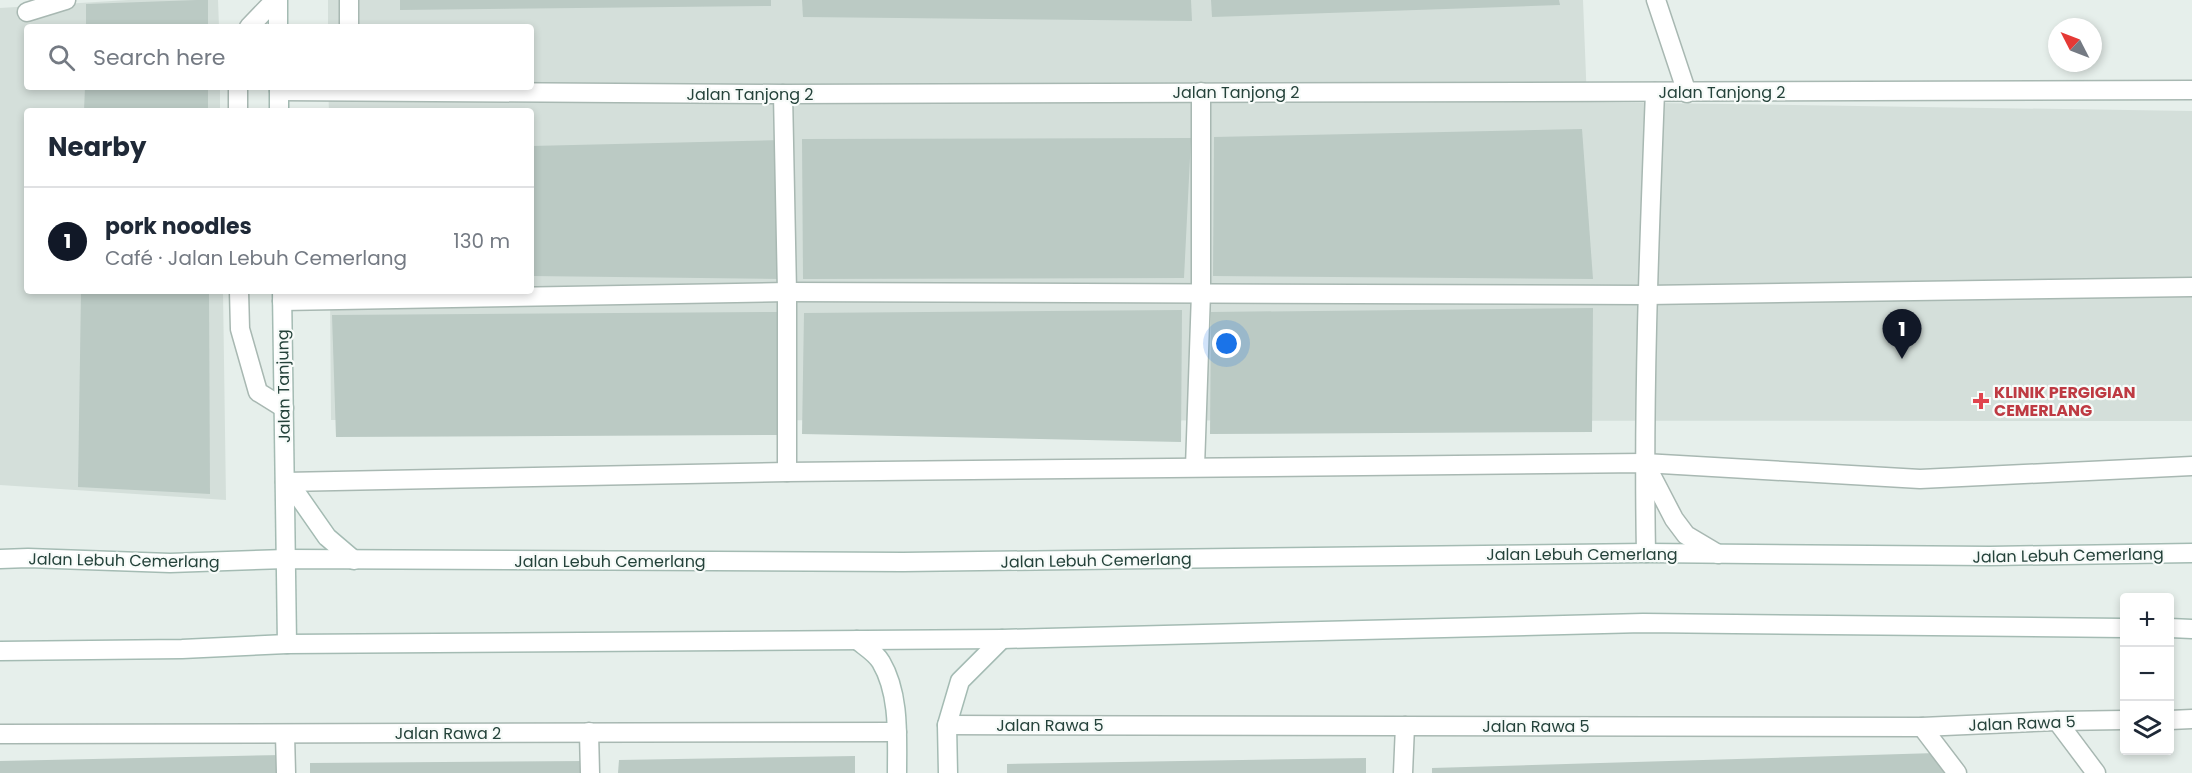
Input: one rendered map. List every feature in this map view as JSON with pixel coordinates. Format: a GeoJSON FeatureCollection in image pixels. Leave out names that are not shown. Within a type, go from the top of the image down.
{"type":"FeatureCollection","features":[{"type":"Feature","properties":{"kind":"street"},"geometry":{"type":"LineString","coordinates":[[27,12],[66,0]]}},
{"type":"Feature","properties":{"kind":"street"},"geometry":{"type":"LineString","coordinates":[[252,24],[276,0]]}},
{"type":"Feature","properties":{"kind":"street"},"geometry":{"type":"LineString","coordinates":[[276,0],[278,24]]}},
{"type":"Feature","properties":{"kind":"street"},"geometry":{"type":"LineString","coordinates":[[349,0],[349,24]]}},
{"type":"Feature","properties":{"kind":"street"},"geometry":{"type":"LineString","coordinates":[[1656,0],[1687,93]]}},
{"type":"Feature","properties":{"kind":"street"},"geometry":{"type":"LineString","coordinates":[[237,90],[238,108]]}},
{"type":"Feature","properties":{"kind":"street"},"geometry":{"type":"LineString","coordinates":[[279,90],[279,108]]}},
{"type":"Feature","properties":{"kind":"street","name":"Jalan Tanjong 2"},"geometry":{"type":"LineString","coordinates":[[437,90],[783,94],[2192,90]]}},
{"type":"Feature","properties":{"kind":"street"},"geometry":{"type":"LineString","coordinates":[[1195,468],[1201,293],[1201,92]]}},
{"type":"Feature","properties":{"kind":"street"},"geometry":{"type":"LineString","coordinates":[[1646,553],[1644,463],[1647,295],[1655,92]]}},
{"type":"Feature","properties":{"kind":"street"},"geometry":{"type":"LineString","coordinates":[[783,94],[787,292],[787,472]]}},
{"type":"Feature","properties":{"kind":"street"},"geometry":{"type":"LineString","coordinates":[[282,296],[787,292],[1647,295],[2192,287]]}},
{"type":"Feature","properties":{"kind":"street"},"geometry":{"type":"LineString","coordinates":[[239,294],[240,329],[258,392],[284,408]]}},
{"type":"Feature","properties":{"kind":"street","name":"Jalan Tanjung"},"geometry":{"type":"LineString","coordinates":[[282,296],[287,644]]}},
{"type":"Feature","properties":{"kind":"street"},"geometry":{"type":"LineString","coordinates":[[1644,463],[1674,519],[1686,535],[1718,554]]}},
{"type":"Feature","properties":{"kind":"street"},"geometry":{"type":"LineString","coordinates":[[285,482],[787,472],[1644,463],[1920,479],[2192,466]]}},
{"type":"Feature","properties":{"kind":"street"},"geometry":{"type":"LineString","coordinates":[[285,482],[297,494],[327,537],[354,560]]}},
{"type":"Feature","properties":{"kind":"street","name":"Jalan Lebuh Cemerlang"},"geometry":{"type":"LineString","coordinates":[[0,559],[170,563],[286,559],[903,562],[1646,553],[1990,556],[2192,553]]}},
{"type":"Feature","properties":{"kind":"street"},"geometry":{"type":"LineString","coordinates":[[0,651],[182,649],[287,644],[1002,639],[1643,623],[2120,628]]}},
{"type":"Feature","properties":{"kind":"street"},"geometry":{"type":"LineString","coordinates":[[2174,628],[2192,628]]}},
{"type":"Feature","properties":{"kind":"street"},"geometry":{"type":"LineString","coordinates":[[948,773],[947,724],[960,681],[1002,639]]}},
{"type":"Feature","properties":{"kind":"street"},"geometry":{"type":"LineString","coordinates":[[857,640],[880,660],[891,682],[897,732],[897,773]]}},
{"type":"Feature","properties":{"kind":"street"},"geometry":{"type":"LineString","coordinates":[[2174,720],[2192,719]]}},
{"type":"Feature","properties":{"kind":"street","name":"Jalan Rawa 5"},"geometry":{"type":"LineString","coordinates":[[947,724],[1922,727],[2120,720]]}},
{"type":"Feature","properties":{"kind":"street"},"geometry":{"type":"LineString","coordinates":[[2057,721],[2096,773]]}},
{"type":"Feature","properties":{"kind":"street"},"geometry":{"type":"LineString","coordinates":[[1403,773],[1405,726]]}},
{"type":"Feature","properties":{"kind":"street"},"geometry":{"type":"LineString","coordinates":[[1922,727],[1957,773]]}},
{"type":"Feature","properties":{"kind":"street"},"geometry":{"type":"LineString","coordinates":[[589,732],[590,773]]}},
{"type":"Feature","properties":{"kind":"street","name":"Jalan Rawa 2"},"geometry":{"type":"LineString","coordinates":[[0,734],[897,732]]}},
{"type":"Feature","properties":{"kind":"street"},"geometry":{"type":"LineString","coordinates":[[285,734],[286,773]]}},
{"type":"Feature","properties":{"kind":"shaded area"},"geometry":{"type":"Polygon","coordinates":[[[128,0],[218,0],[219,24],[24,24],[24,90],[220,90],[220,108],[24,108],[24,294],[223,294],[226,500],[0,485],[0,8],[128,0]]]}},
{"type":"Feature","properties":{"kind":"shaded area"},"geometry":{"type":"Polygon","coordinates":[[[328,0],[1583,0],[1587,102],[2192,111],[2192,421],[331,420],[330,294],[534,294],[534,108],[329,108],[328,90],[534,90],[534,24],[328,24],[328,0]]]}},
{"type":"Feature","properties":{"kind":"building"},"geometry":{"type":"Polygon","coordinates":[[[208,0],[208,24],[86,24],[86,4],[208,0]]]}},
{"type":"Feature","properties":{"kind":"building"},"geometry":{"type":"Polygon","coordinates":[[[400,0],[771,0],[771,6],[400,10],[400,0]]]}},
{"type":"Feature","properties":{"kind":"building"},"geometry":{"type":"Polygon","coordinates":[[[802,0],[1191,0],[1192,21],[803,17],[802,0]]]}},
{"type":"Feature","properties":{"kind":"building"},"geometry":{"type":"Polygon","coordinates":[[[1211,0],[1559,0],[1560,5],[1212,17],[1211,0]]]}},
{"type":"Feature","properties":{"kind":"building"},"geometry":{"type":"Polygon","coordinates":[[[85,90],[208,90],[208,108],[84,108],[85,90]]]}},
{"type":"Feature","properties":{"kind":"building"},"geometry":{"type":"Polygon","coordinates":[[[1582,129],[1593,279],[1213,276],[1214,137],[1582,129]]]}},
{"type":"Feature","properties":{"kind":"building"},"geometry":{"type":"Polygon","coordinates":[[[1191,138],[1184,278],[803,279],[802,139],[1191,138]]]}},
{"type":"Feature","properties":{"kind":"building"},"geometry":{"type":"Polygon","coordinates":[[[783,140],[780,279],[534,276],[534,146],[783,140]]]}},
{"type":"Feature","properties":{"kind":"building"},"geometry":{"type":"Polygon","coordinates":[[[81,294],[209,294],[210,494],[78,487],[81,294]]]}},
{"type":"Feature","properties":{"kind":"building"},"geometry":{"type":"Polygon","coordinates":[[[1593,308],[1592,432],[1210,434],[1211,312],[1593,308]]]}},
{"type":"Feature","properties":{"kind":"building"},"geometry":{"type":"Polygon","coordinates":[[[1182,310],[1181,442],[802,434],[804,313],[1182,310]]]}},
{"type":"Feature","properties":{"kind":"building"},"geometry":{"type":"Polygon","coordinates":[[[777,312],[777,435],[336,437],[332,315],[777,312]]]}},
{"type":"Feature","properties":{"kind":"building"},"geometry":{"type":"Polygon","coordinates":[[[1936,753],[1949,773],[1432,773],[1432,768],[1936,753]]]}},
{"type":"Feature","properties":{"kind":"building"},"geometry":{"type":"Polygon","coordinates":[[[283,755],[283,773],[0,773],[0,761],[283,755]]]}},
{"type":"Feature","properties":{"kind":"building"},"geometry":{"type":"Polygon","coordinates":[[[855,756],[855,773],[618,773],[619,760],[855,756]]]}},
{"type":"Feature","properties":{"kind":"building"},"geometry":{"type":"Polygon","coordinates":[[[1366,758],[1366,773],[1007,773],[1007,764],[1366,758]]]}},
{"type":"Feature","properties":{"kind":"building"},"geometry":{"type":"Polygon","coordinates":[[[587,761],[587,773],[310,773],[310,763],[587,761]]]}},
{"type":"Feature","properties":{"kind":"place","name":"pork noodles"},"geometry":{"type":"Point","coordinates":[1902,359]}},
{"type":"Feature","properties":{"kind":"place","name":"KLINIK PERGIGIAN CEMERLANG"},"geometry":{"type":"Point","coordinates":[1981,401]}}]}
